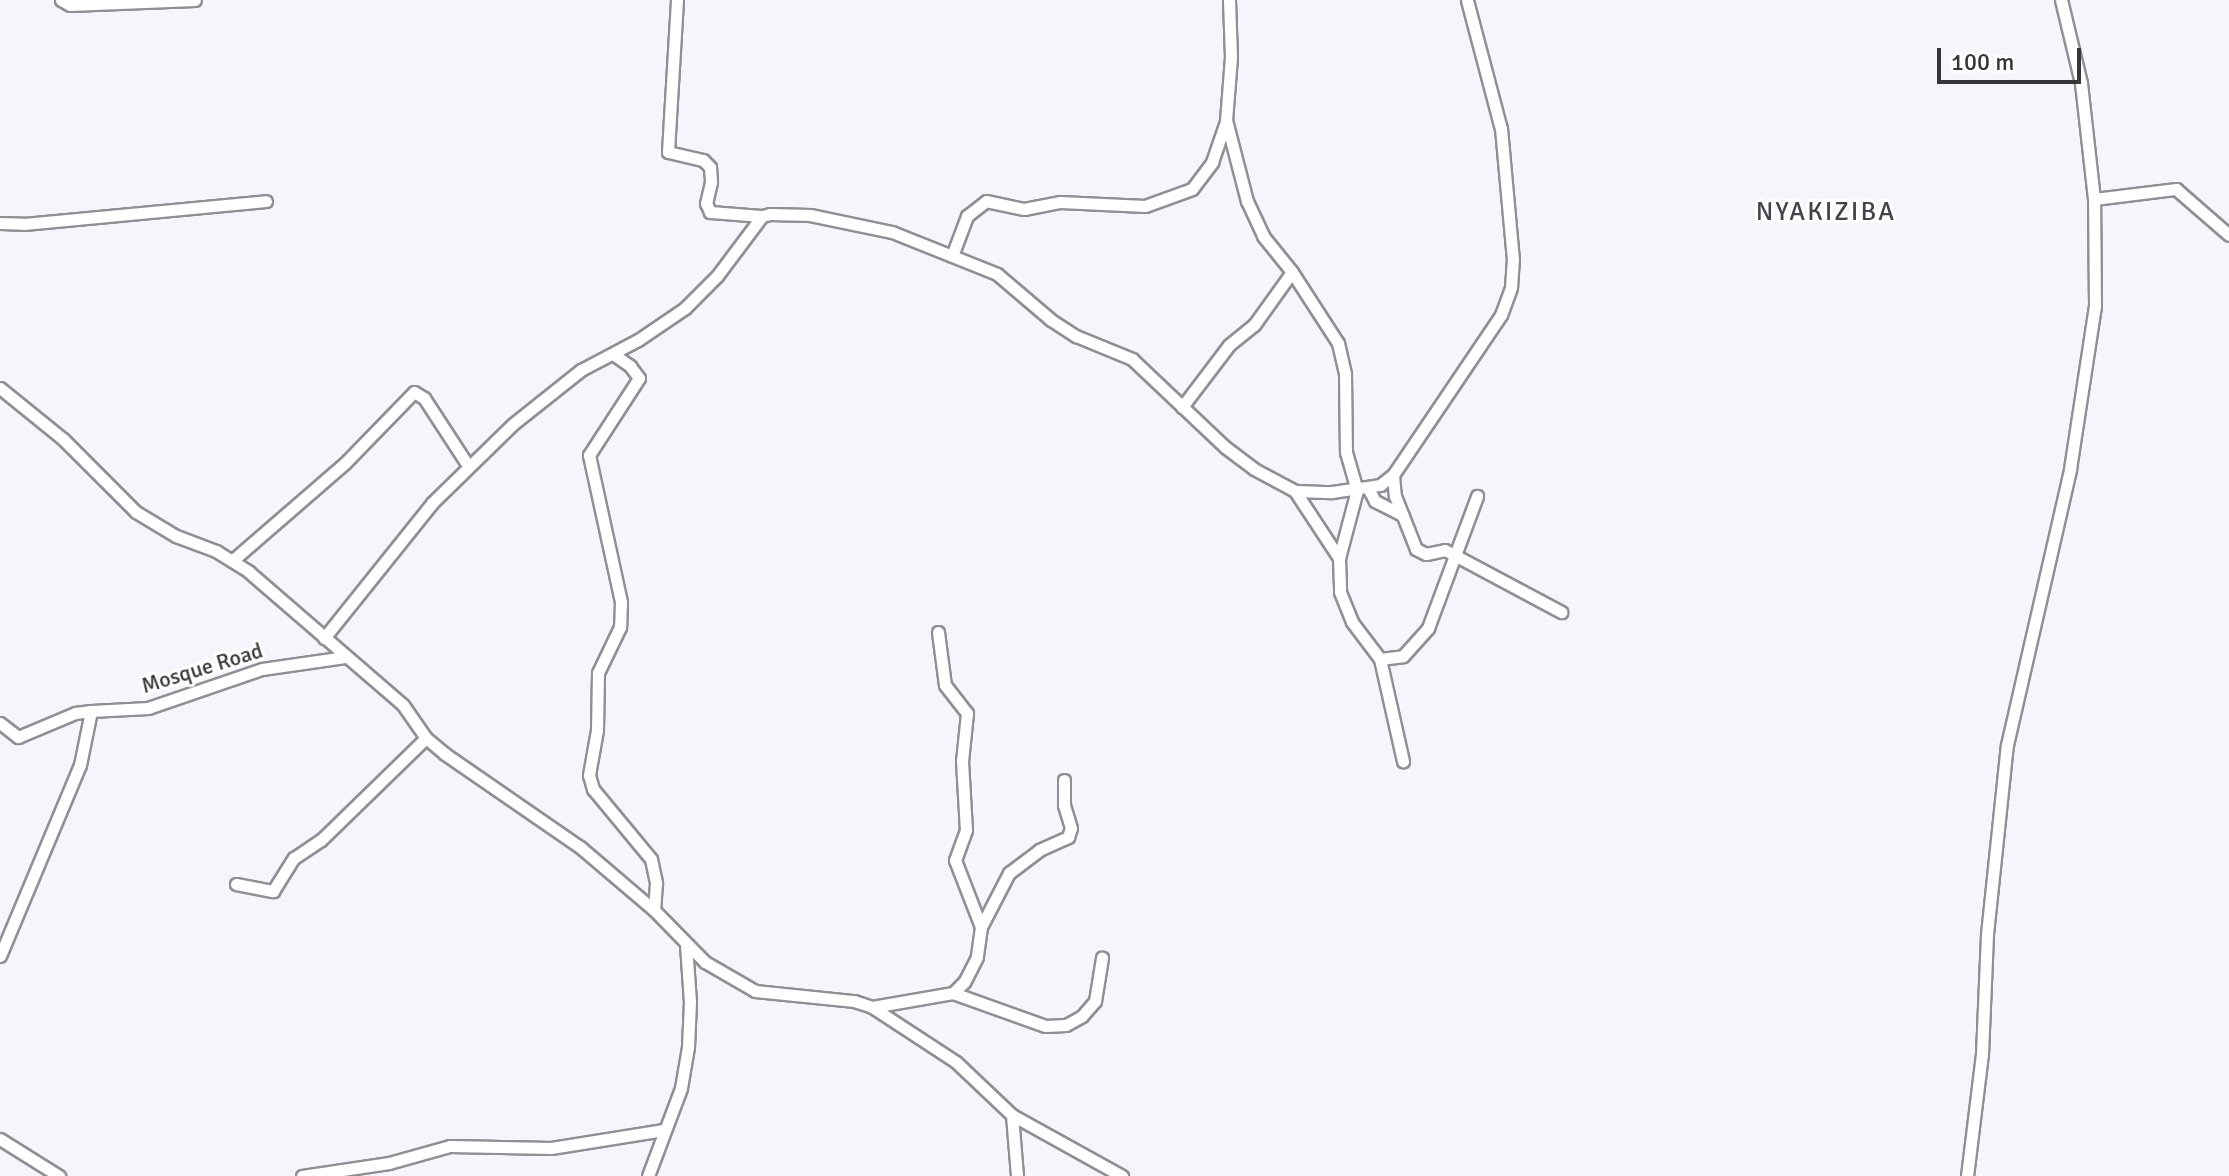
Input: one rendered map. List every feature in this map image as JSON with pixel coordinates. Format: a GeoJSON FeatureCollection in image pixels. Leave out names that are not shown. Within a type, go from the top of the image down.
{"type":"FeatureCollection","features":[{"type":"Feature","properties":{"kind":"street"},"geometry":{"type":"LineString","coordinates":[[61,0],[70,5],[195,0]]}},
{"type":"Feature","properties":{"kind":"street"},"geometry":{"type":"LineString","coordinates":[[677,0],[668,152],[703,160],[710,167],[711,182],[706,203],[710,212],[762,216],[785,212],[878,229],[997,274],[1051,320],[1076,336],[1132,359],[1254,469],[1295,491],[1339,558]]}},
{"type":"Feature","properties":{"kind":"street"},"geometry":{"type":"LineString","coordinates":[[952,256],[967,216],[986,201],[1024,209],[1060,202],[1145,206],[1192,189],[1212,162],[1226,120],[1231,57],[1229,0]]}},
{"type":"Feature","properties":{"kind":"street"},"geometry":{"type":"LineString","coordinates":[[1295,491],[1363,489],[1393,475],[1501,315],[1511,287],[1513,260],[1501,129],[1467,0]]}},
{"type":"Feature","properties":{"kind":"street"},"geometry":{"type":"LineString","coordinates":[[1967,1176],[1982,1054],[1987,934],[2007,745],[2080,413],[2095,306],[2094,199],[2079,68],[2061,0]]}},
{"type":"Feature","properties":{"kind":"street"},"geometry":{"type":"LineString","coordinates":[[1226,120],[1254,220],[1338,343],[1345,374],[1346,452],[1363,489],[1375,501],[1403,515]]}},
{"type":"Feature","properties":{"kind":"street"},"geometry":{"type":"LineString","coordinates":[[2094,199],[2176,189],[2187,195],[2229,235]]}},
{"type":"Feature","properties":{"kind":"street"},"geometry":{"type":"LineString","coordinates":[[0,223],[24,224],[266,201]]}},
{"type":"Feature","properties":{"kind":"street"},"geometry":{"type":"LineString","coordinates":[[324,638],[432,503],[469,467],[546,396],[581,370],[613,354],[693,301],[762,216]]}},
{"type":"Feature","properties":{"kind":"street"},"geometry":{"type":"LineString","coordinates":[[1182,407],[1229,345],[1254,325],[1292,272]]}},
{"type":"Feature","properties":{"kind":"street"},"geometry":{"type":"LineString","coordinates":[[613,354],[630,366],[639,378],[589,455],[621,602],[620,627],[598,673],[597,730],[589,775],[593,789],[651,859],[656,883],[654,910]]}},
{"type":"Feature","properties":{"kind":"street"},"geometry":{"type":"LineString","coordinates":[[0,388],[63,439],[136,512],[176,536],[233,560],[403,705],[426,738],[580,847],[654,910],[705,962],[755,991],[854,1001],[872,1007],[956,1062],[1012,1115],[1122,1176]]}},
{"type":"Feature","properties":{"kind":"street"},"geometry":{"type":"LineString","coordinates":[[233,560],[345,463],[414,392],[424,398],[469,467]]}},
{"type":"Feature","properties":{"kind":"street"},"geometry":{"type":"LineString","coordinates":[[1393,475],[1395,496],[1416,549],[1426,554],[1445,550],[1561,612]]}},
{"type":"Feature","properties":{"kind":"street"},"geometry":{"type":"LineString","coordinates":[[1363,489],[1339,558],[1344,604],[1360,636],[1380,659],[1403,761]]}},
{"type":"Feature","properties":{"kind":"street"},"geometry":{"type":"LineString","coordinates":[[1380,659],[1403,656],[1428,628],[1477,496]]}},
{"type":"Feature","properties":{"kind":"street"},"geometry":{"type":"LineString","coordinates":[[938,632],[945,685],[967,713],[962,761],[966,830],[955,860],[981,927]]}},
{"type":"Feature","properties":{"kind":"street","name":"Mosque Road"},"geometry":{"type":"LineString","coordinates":[[0,723],[18,737],[75,713],[148,708],[262,669],[345,657]]}},
{"type":"Feature","properties":{"kind":"street"},"geometry":{"type":"LineString","coordinates":[[0,956],[80,765],[91,711]]}},
{"type":"Feature","properties":{"kind":"street"},"geometry":{"type":"LineString","coordinates":[[236,884],[273,891],[294,858],[321,840],[426,738]]}},
{"type":"Feature","properties":{"kind":"street"},"geometry":{"type":"LineString","coordinates":[[953,993],[964,982],[977,957],[981,927],[996,892],[1009,873],[1039,850],[1068,837],[1071,828],[1064,805],[1064,780]]}},
{"type":"Feature","properties":{"kind":"street"},"geometry":{"type":"LineString","coordinates":[[648,1176],[681,1088],[688,1047],[690,1002],[686,945]]}},
{"type":"Feature","properties":{"kind":"street"},"geometry":{"type":"LineString","coordinates":[[872,1007],[953,993],[1045,1026],[1066,1025],[1082,1016],[1095,1001],[1102,958]]}},
{"type":"Feature","properties":{"kind":"street"},"geometry":{"type":"LineString","coordinates":[[1012,1115],[1017,1176]]}},
{"type":"Feature","properties":{"kind":"street"},"geometry":{"type":"LineString","coordinates":[[302,1176],[389,1163],[450,1146],[542,1149],[664,1130]]}},
{"type":"Feature","properties":{"kind":"street"},"geometry":{"type":"LineString","coordinates":[[0,1139],[59,1176]]}},
{"type":"Feature","properties":{"kind":"district","name":"NYAKIZIBA"},"geometry":{"type":"Point","coordinates":[1826,213]}}]}
